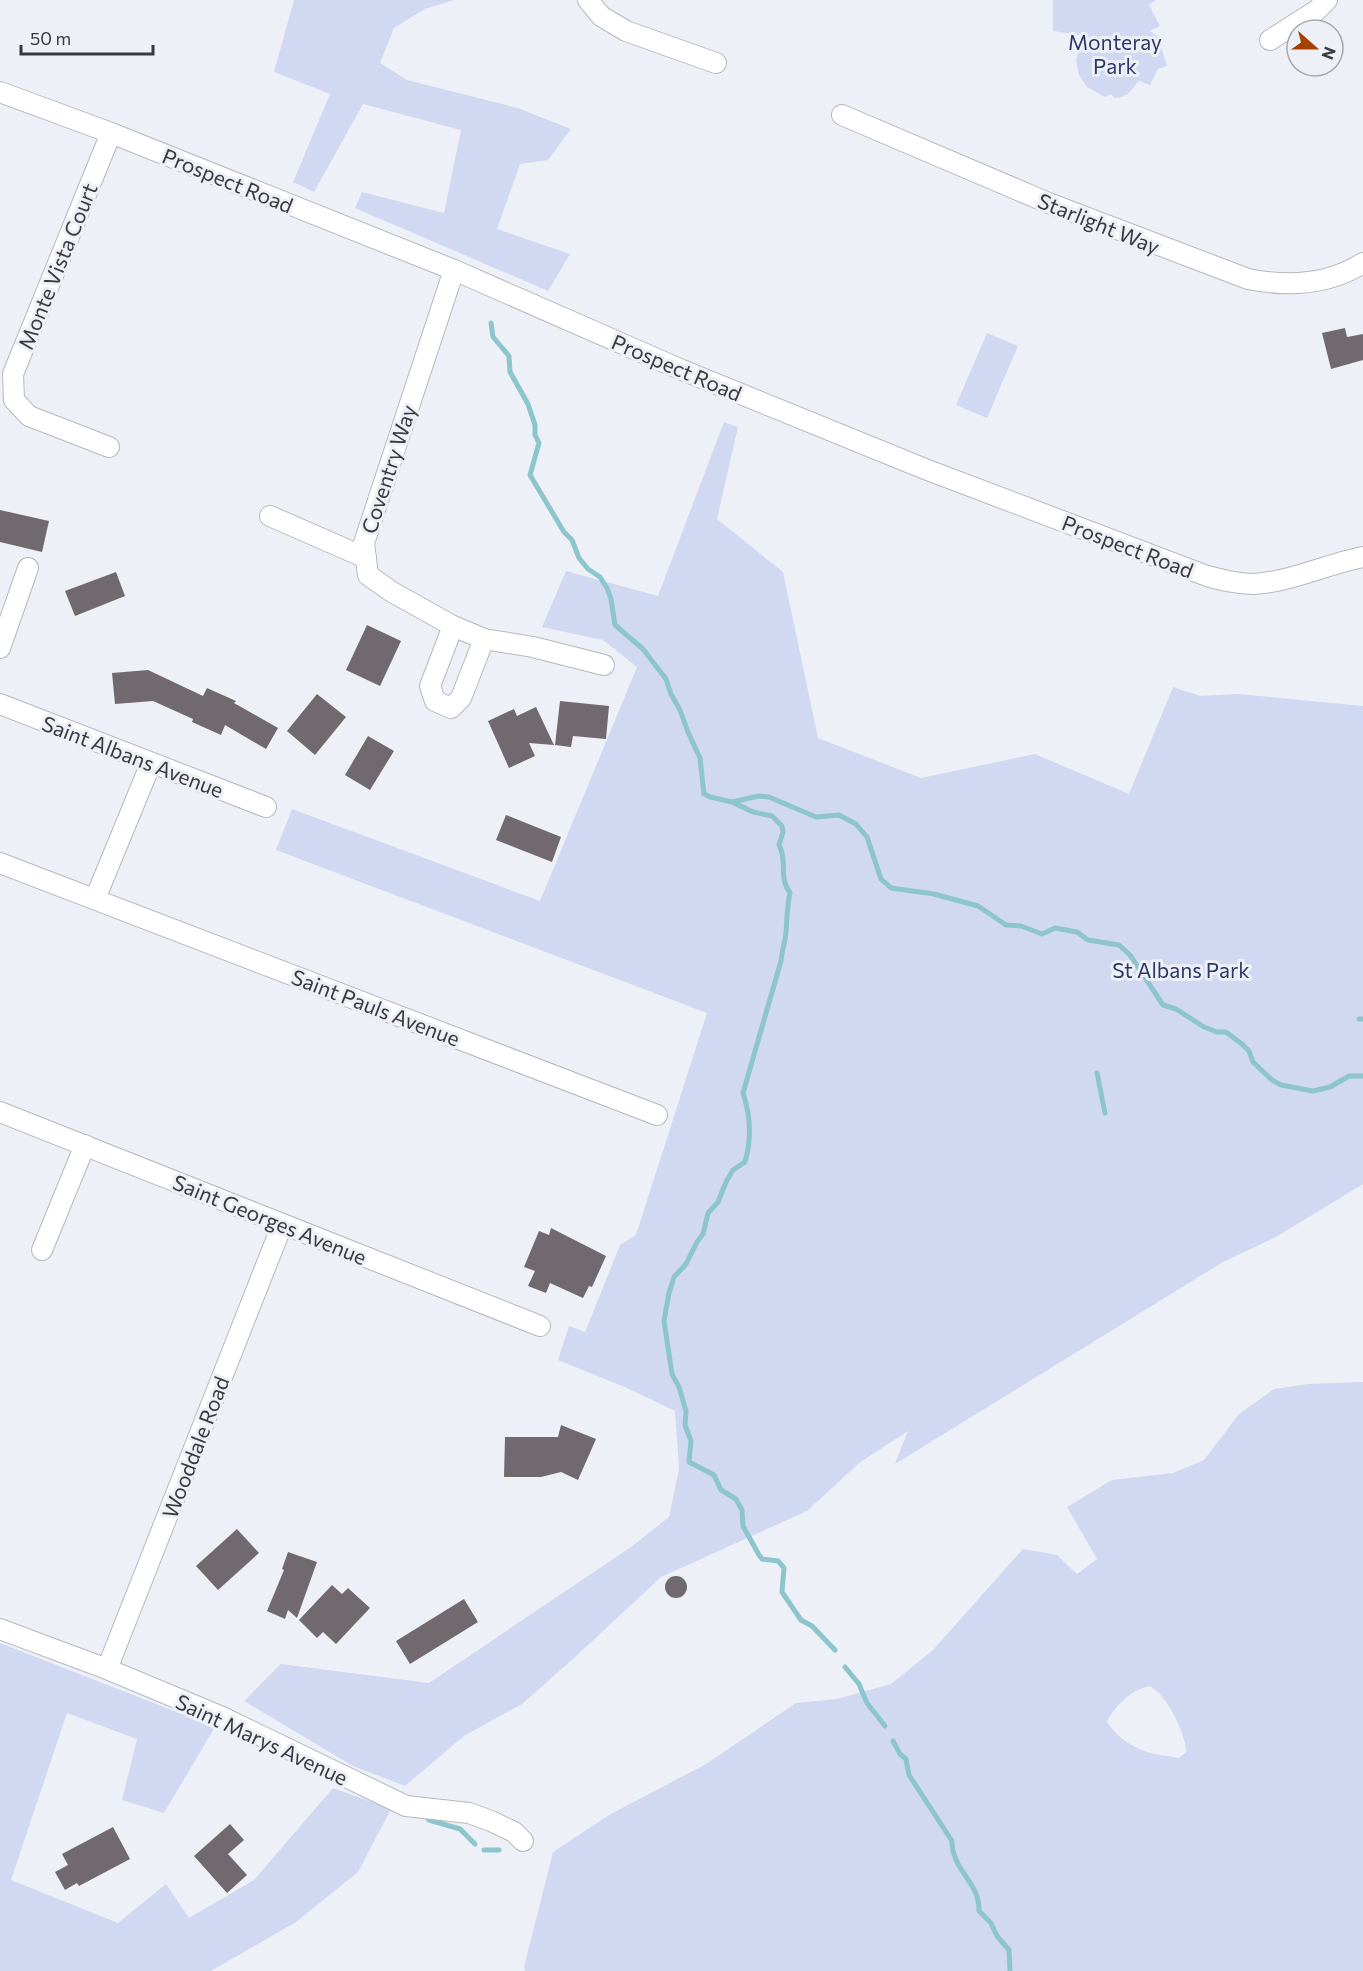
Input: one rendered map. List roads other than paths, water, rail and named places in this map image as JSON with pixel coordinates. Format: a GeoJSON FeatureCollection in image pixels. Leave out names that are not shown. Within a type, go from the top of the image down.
{"type":"FeatureCollection","features":[{"type":"Feature","properties":{"kind":"street"},"geometry":{"type":"LineString","coordinates":[[588,0],[600,16],[626,31],[716,63]]}},
{"type":"Feature","properties":{"kind":"street"},"geometry":{"type":"LineString","coordinates":[[1270,40],[1317,10],[1327,0]]}},
{"type":"Feature","properties":{"kind":"street","name":"Prospect Road"},"geometry":{"type":"LineString","coordinates":[[0,92],[111,133],[454,270],[682,370],[903,460],[1207,576],[1252,584],[1275,581],[1363,557]]}},
{"type":"Feature","properties":{"kind":"street","name":"Starlight Way"},"geometry":{"type":"LineString","coordinates":[[842,116],[1046,202],[1248,279],[1293,284],[1321,281],[1363,263]]}},
{"type":"Feature","properties":{"kind":"street","name":"Monte Vista Court"},"geometry":{"type":"LineString","coordinates":[[109,447],[29,416],[14,400],[13,374],[111,133]]}},
{"type":"Feature","properties":{"kind":"street","name":"Coventry Way"},"geometry":{"type":"LineString","coordinates":[[454,270],[364,543],[368,575],[392,592],[453,626],[484,639],[533,646],[604,665]]}},
{"type":"Feature","properties":{"kind":"street"},"geometry":{"type":"LineString","coordinates":[[270,516],[366,558]]}},
{"type":"Feature","properties":{"kind":"street"},"geometry":{"type":"LineString","coordinates":[[0,648],[28,568]]}},
{"type":"Feature","properties":{"kind":"street"},"geometry":{"type":"LineString","coordinates":[[453,626],[430,686],[435,701],[451,708],[461,698],[484,639]]}},
{"type":"Feature","properties":{"kind":"street","name":"Saint Albans Avenue"},"geometry":{"type":"LineString","coordinates":[[0,704],[266,807]]}},
{"type":"Feature","properties":{"kind":"street"},"geometry":{"type":"LineString","coordinates":[[96,899],[151,763]]}},
{"type":"Feature","properties":{"kind":"street","name":"Saint Pauls Avenue"},"geometry":{"type":"LineString","coordinates":[[0,863],[657,1115]]}},
{"type":"Feature","properties":{"kind":"street","name":"Saint Georges Avenue"},"geometry":{"type":"LineString","coordinates":[[0,1112],[540,1326]]}},
{"type":"Feature","properties":{"kind":"street"},"geometry":{"type":"LineString","coordinates":[[42,1250],[85,1145]]}},
{"type":"Feature","properties":{"kind":"street","name":"Wooddale Road"},"geometry":{"type":"LineString","coordinates":[[107,1670],[282,1225]]}},
{"type":"Feature","properties":{"kind":"street","name":"Saint Marys Avenue"},"geometry":{"type":"LineString","coordinates":[[0,1629],[222,1717],[406,1806],[469,1813],[514,1832],[523,1841]]}},
{"type":"Feature","properties":{"kind":"waterway"},"geometry":{"type":"LineString","coordinates":[[491,323],[493,337],[509,356],[510,372],[528,404],[535,425],[535,435],[539,443],[530,475],[564,532],[572,540],[579,558],[588,569],[600,577],[607,588],[615,625],[643,649],[666,679],[700,758],[704,794],[732,802],[753,812],[772,816],[782,826],[783,832],[779,845],[783,857],[784,881],[790,893],[786,932],[781,961],[743,1093],[750,1128],[745,1162],[733,1170],[718,1202],[708,1213],[703,1234],[686,1264],[674,1277],[664,1321],[672,1374],[679,1387],[686,1411],[685,1425],[691,1441],[689,1462],[714,1475],[721,1490],[736,1499],[742,1510],[743,1526],[759,1555],[762,1559],[778,1561],[784,1568],[782,1592],[801,1620],[812,1626],[835,1650]]}},
{"type":"Feature","properties":{"kind":"waterway"},"geometry":{"type":"LineString","coordinates":[[732,802],[759,796],[769,797],[816,817],[839,815],[856,824],[867,837],[881,879],[891,888],[934,894],[978,906],[1006,925],[1021,926],[1042,934],[1055,928],[1077,932],[1088,940],[1119,945],[1130,955],[1163,1005],[1176,1009],[1204,1027],[1217,1032],[1226,1032],[1249,1051],[1253,1062],[1272,1080],[1281,1085],[1313,1091],[1330,1087],[1349,1076],[1363,1076]]}},
{"type":"Feature","properties":{"kind":"waterway"},"geometry":{"type":"LineString","coordinates":[[1097,1073],[1105,1113]]}},
{"type":"Feature","properties":{"kind":"waterway"},"geometry":{"type":"LineString","coordinates":[[845,1667],[859,1684],[867,1703],[885,1726]]}},
{"type":"Feature","properties":{"kind":"waterway"},"geometry":{"type":"LineString","coordinates":[[893,1741],[900,1754],[906,1759],[909,1775],[952,1841],[956,1861],[975,1892],[979,1911],[991,1923],[997,1936],[1009,1950],[1010,1971]]}},
{"type":"Feature","properties":{"kind":"waterway"},"geometry":{"type":"LineString","coordinates":[[425,1815],[429,1820],[460,1829],[475,1844]]}},
{"type":"Feature","properties":{"kind":"waterway"},"geometry":{"type":"LineString","coordinates":[[484,1850],[499,1850]]}},
{"type":"Feature","properties":{"kind":"park label","name":"Monteray Park"},"geometry":{"type":"Point","coordinates":[1115,53]}},
{"type":"Feature","properties":{"kind":"park label","name":"St Albans Park"},"geometry":{"type":"Point","coordinates":[1181,969]}}]}
